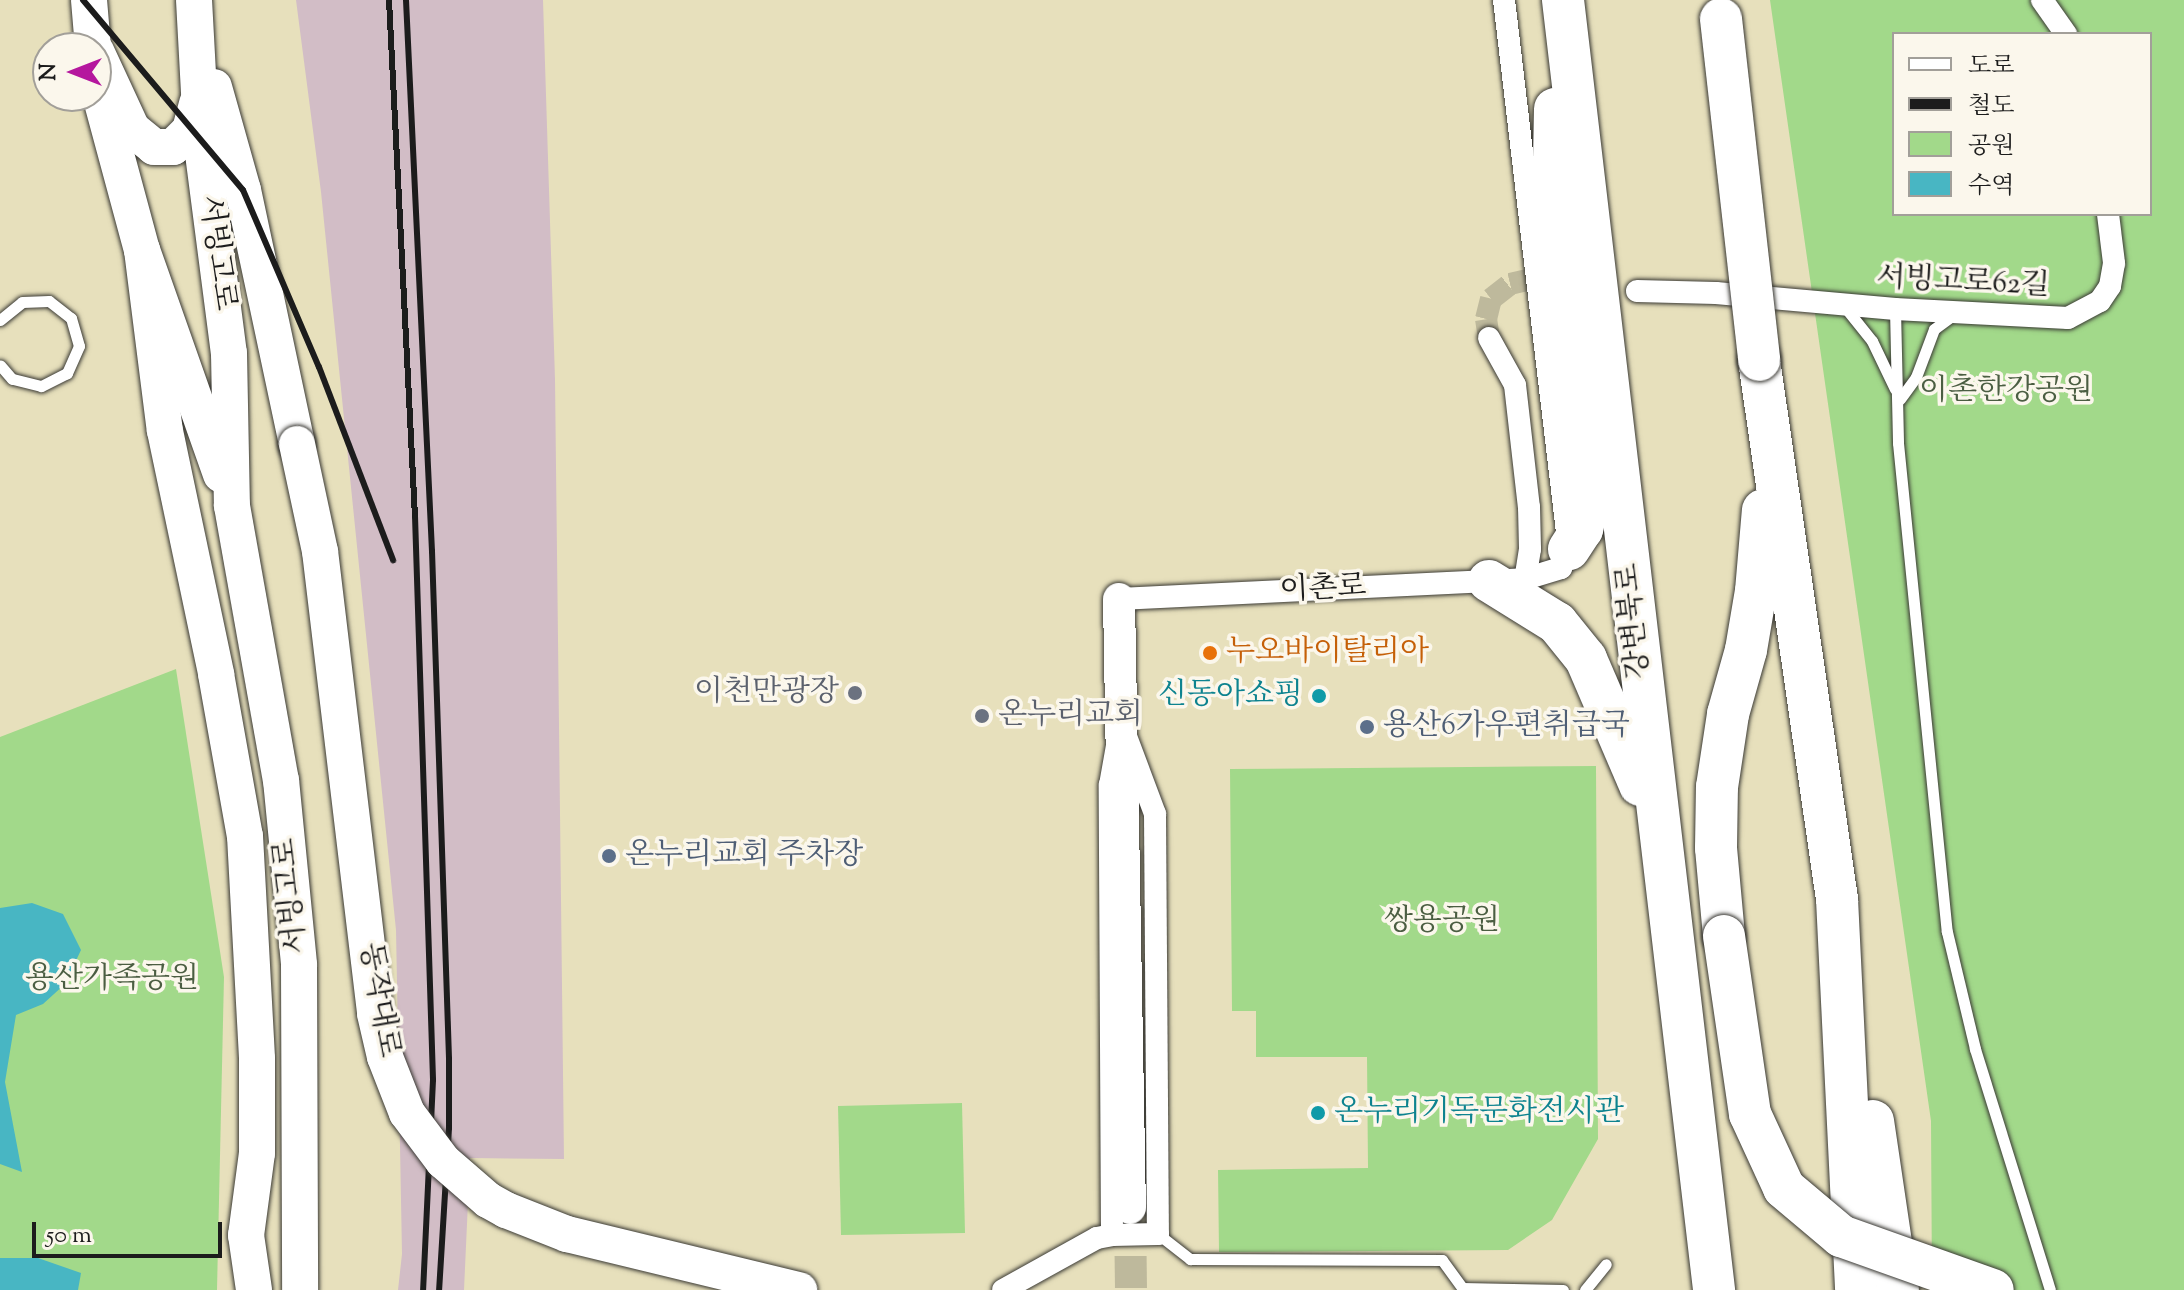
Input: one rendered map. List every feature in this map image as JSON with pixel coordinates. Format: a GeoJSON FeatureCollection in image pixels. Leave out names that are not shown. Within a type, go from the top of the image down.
{"type":"FeatureCollection","features":[{"type":"Feature","properties":{"kind":"highway"},"geometry":{"type":"LineString","coordinates":[[1556,0],[1553,209],[1589,497],[1582,529],[1569,549]]}},
{"type":"Feature","properties":{"kind":"highway","name":"강변북로"},"geometry":{"type":"LineString","coordinates":[[1563,0],[1714,1290]]}},
{"type":"Feature","properties":{"kind":"highway"},"geometry":{"type":"LineString","coordinates":[[1720,9],[1769,443],[1898,1290]]}},
{"type":"Feature","properties":{"kind":"highway"},"geometry":{"type":"LineString","coordinates":[[1769,443],[1756,591],[1746,650],[1728,714],[1717,787],[1716,848],[1724,936],[1750,1114],[1784,1188],[1841,1236],[1993,1290]]}},
{"type":"Feature","properties":{"kind":"highway"},"geometry":{"type":"LineString","coordinates":[[1507,580],[1557,623],[1586,659],[1657,823]]}},
{"type":"Feature","properties":{"kind":"highway"},"geometry":{"type":"LineString","coordinates":[[1837,899],[1856,1290]]}},
{"type":"Feature","properties":{"kind":"main road"},"geometry":{"type":"LineString","coordinates":[[89,0],[92,32]]}},
{"type":"Feature","properties":{"kind":"main road","name":"서빙고로"},"geometry":{"type":"LineString","coordinates":[[194,10],[209,210],[229,353],[232,506],[281,780],[299,965],[300,1290]]}},
{"type":"Feature","properties":{"kind":"main road","name":"동작대로"},"geometry":{"type":"LineString","coordinates":[[194,10],[243,190],[320,551],[375,1014],[385,1057],[407,1113],[443,1161],[488,1200],[506,1210],[567,1234],[799,1290]]}},
{"type":"Feature","properties":{"kind":"main road"},"geometry":{"type":"LineString","coordinates":[[112,86],[132,129],[154,147],[173,147],[190,130],[199,93]]}},
{"type":"Feature","properties":{"kind":"main road","name":"서빙고로"},"geometry":{"type":"LineString","coordinates":[[105,112],[142,250],[232,506]]}},
{"type":"Feature","properties":{"kind":"main road"},"geometry":{"type":"LineString","coordinates":[[142,250],[165,431],[216,674],[245,836],[257,1059],[257,1153],[246,1235],[254,1290]]}},
{"type":"Feature","properties":{"kind":"street"},"geometry":{"type":"LineString","coordinates":[[1504,0],[1569,549]]}},
{"type":"Feature","properties":{"kind":"street"},"geometry":{"type":"LineString","coordinates":[[2042,0],[2065,32]]}},
{"type":"Feature","properties":{"kind":"street","name":"서빙고로62길"},"geometry":{"type":"LineString","coordinates":[[1637,291],[1716,293],[2045,320],[2083,312],[2100,301],[2110,286],[2114,263],[2108,216]]}},
{"type":"Feature","properties":{"kind":"street"},"geometry":{"type":"LineString","coordinates":[[1489,338],[1515,385],[1529,507],[1530,549],[1507,580]]}},
{"type":"Feature","properties":{"kind":"street","name":"이촌로"},"geometry":{"type":"LineString","coordinates":[[1130,1208],[1119,599],[1507,580],[1561,568],[1569,549]]}},
{"type":"Feature","properties":{"kind":"street"},"geometry":{"type":"LineString","coordinates":[[1003,1290],[1097,1238],[1158,1234],[1155,814],[1121,723]]}},
{"type":"Feature","properties":{"kind":"street"},"geometry":{"type":"LineString","coordinates":[[1112,1235],[1110,785],[1121,723]]}},
{"type":"Feature","properties":{"kind":"lane"},"geometry":{"type":"LineString","coordinates":[[0,320],[22,302],[49,301],[71,318],[79,346],[67,373],[41,386],[12,379],[0,365]]}},
{"type":"Feature","properties":{"kind":"lane"},"geometry":{"type":"LineString","coordinates":[[1834,305],[1872,341],[1899,400]]}},
{"type":"Feature","properties":{"kind":"lane"},"geometry":{"type":"LineString","coordinates":[[1895,309],[1898,443],[1949,945],[1975,1049],[2050,1290]]}},
{"type":"Feature","properties":{"kind":"lane"},"geometry":{"type":"LineString","coordinates":[[1899,400],[1916,377],[1934,329],[1956,312]]}},
{"type":"Feature","properties":{"kind":"lane"},"geometry":{"type":"LineString","coordinates":[[1158,1234],[1190,1259],[1442,1260],[1462,1288],[1563,1290]]}},
{"type":"Feature","properties":{"kind":"lane"},"geometry":{"type":"LineString","coordinates":[[1585,1290],[1606,1264]]}},
{"type":"Feature","properties":{"kind":"shaded area"},"geometry":{"type":"Polygon","coordinates":[[[296,0],[543,0],[555,379],[564,1159],[470,1158],[464,1290],[398,1290],[402,1254],[396,930],[321,192],[296,0]]]}},
{"type":"Feature","properties":{"kind":"green space","name":"이촌한강공원"},"geometry":{"type":"Polygon","coordinates":[[[1770,0],[2184,0],[2184,1290],[1932,1290],[1931,1121],[1770,0]]]}},
{"type":"Feature","properties":{"kind":"green space","name":"용산가족공원"},"geometry":{"type":"Polygon","coordinates":[[[176,669],[224,977],[217,1290],[0,1290],[0,737],[176,669]]]}},
{"type":"Feature","properties":{"kind":"green space","name":"쌍용공원"},"geometry":{"type":"Polygon","coordinates":[[[1596,766],[1598,1139],[1552,1220],[1508,1250],[1219,1252],[1218,1170],[1368,1168],[1367,1057],[1256,1057],[1256,1011],[1232,1011],[1230,769],[1596,766]]]}},
{"type":"Feature","properties":{"kind":"green space"},"geometry":{"type":"Polygon","coordinates":[[[962,1103],[965,1233],[841,1235],[838,1106],[962,1103]]]}},
{"type":"Feature","properties":{"kind":"water"},"geometry":{"type":"Polygon","coordinates":[[[32,903],[63,914],[81,950],[65,984],[43,1004],[16,1015],[5,1082],[22,1172],[0,1164],[0,908],[32,903]]]}},
{"type":"Feature","properties":{"kind":"water"},"geometry":{"type":"Polygon","coordinates":[[[0,1258],[38,1258],[81,1273],[78,1290],[0,1290],[0,1258]]]}},
{"type":"Feature","properties":{"kind":"tunnel"},"geometry":{"type":"LineString","coordinates":[[1489,338],[1486,319],[1491,299],[1510,284],[1535,278],[1556,281]]}},
{"type":"Feature","properties":{"kind":"tunnel"},"geometry":{"type":"LineString","coordinates":[[1130,1208],[1131,1290]]}},
{"type":"Feature","properties":{"kind":"railway"},"geometry":{"type":"LineString","coordinates":[[83,0],[243,190],[319,367],[393,560]]}},
{"type":"Feature","properties":{"kind":"railway"},"geometry":{"type":"LineString","coordinates":[[389,0],[415,516],[433,1080],[423,1290]]}},
{"type":"Feature","properties":{"kind":"railway"},"geometry":{"type":"LineString","coordinates":[[406,0],[432,551],[449,1059],[449,1128],[439,1290]]}},
{"type":"Feature","properties":{"kind":"place","name":"누오바이탈리아"},"geometry":{"type":"Point","coordinates":[1210,653]}},
{"type":"Feature","properties":{"kind":"place","name":"이천만광장"},"geometry":{"type":"Point","coordinates":[855,693]}},
{"type":"Feature","properties":{"kind":"place","name":"신동아쇼핑"},"geometry":{"type":"Point","coordinates":[1319,696]}},
{"type":"Feature","properties":{"kind":"place","name":"온누리교회"},"geometry":{"type":"Point","coordinates":[982,716]}},
{"type":"Feature","properties":{"kind":"place","name":"용산6가우편취급국"},"geometry":{"type":"Point","coordinates":[1367,727]}},
{"type":"Feature","properties":{"kind":"place","name":"온누리교회 주차장"},"geometry":{"type":"Point","coordinates":[609,856]}},
{"type":"Feature","properties":{"kind":"place","name":"온누리기독문화전시관"},"geometry":{"type":"Point","coordinates":[1318,1113]}}]}
